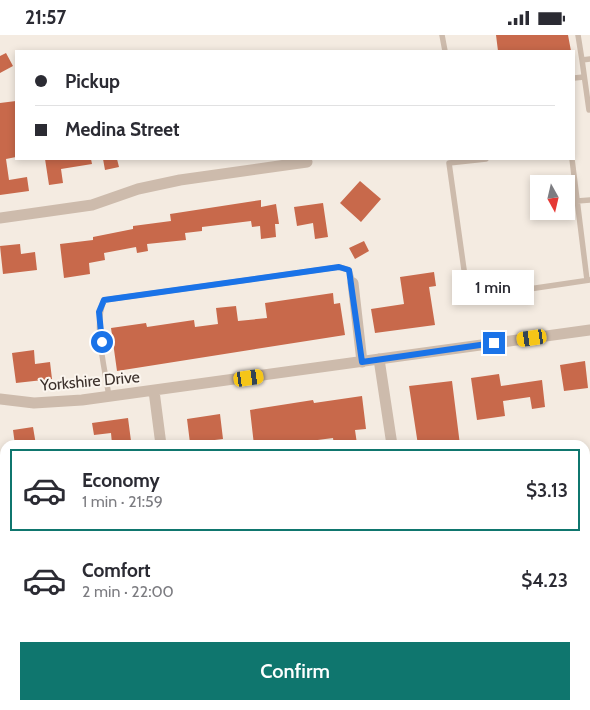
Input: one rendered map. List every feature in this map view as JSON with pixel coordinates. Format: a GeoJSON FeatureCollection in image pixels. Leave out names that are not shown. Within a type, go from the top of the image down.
{"type":"FeatureCollection","features":[{"type":"Feature","properties":{"kind":"street"},"geometry":{"type":"LineString","coordinates":[[0,218],[92,205],[138,189],[180,179],[307,162]]}},
{"type":"Feature","properties":{"kind":"street"},"geometry":{"type":"LineString","coordinates":[[353,283],[362,362]]}},
{"type":"Feature","properties":{"kind":"street","name":"Yorkshire Drive"},"geometry":{"type":"LineString","coordinates":[[0,399],[43,403],[109,397],[590,330]]}},
{"type":"Feature","properties":{"kind":"street"},"geometry":{"type":"LineString","coordinates":[[379,359],[391,440]]}},
{"type":"Feature","properties":{"kind":"street"},"geometry":{"type":"LineString","coordinates":[[154,391],[160,440]]}},
{"type":"Feature","properties":{"kind":"lane"},"geometry":{"type":"LineString","coordinates":[[442,35],[445,50]]}},
{"type":"Feature","properties":{"kind":"lane"},"geometry":{"type":"LineString","coordinates":[[578,35],[589,111]]}},
{"type":"Feature","properties":{"kind":"lane"},"geometry":{"type":"LineString","coordinates":[[582,60],[590,59]]}},
{"type":"Feature","properties":{"kind":"lane"},"geometry":{"type":"LineString","coordinates":[[575,78],[584,77]]}},
{"type":"Feature","properties":{"kind":"lane"},"geometry":{"type":"LineString","coordinates":[[477,160],[449,163],[468,298],[588,280],[572,160]]}},
{"type":"Feature","properties":{"kind":"lane"},"geometry":{"type":"LineString","coordinates":[[577,201],[590,200]]}},
{"type":"Feature","properties":{"kind":"lane"},"geometry":{"type":"LineString","coordinates":[[109,397],[99,312],[104,300],[339,267],[349,270],[353,283]]}},
{"type":"Feature","properties":{"kind":"building"},"geometry":{"type":"Polygon","coordinates":[[[496,35],[568,35],[571,50],[498,50],[496,35]]]}},
{"type":"Feature","properties":{"kind":"building"},"geometry":{"type":"Polygon","coordinates":[[[6,53],[13,66],[0,73],[0,56],[6,53]]]}},
{"type":"Feature","properties":{"kind":"building"},"geometry":{"type":"Polygon","coordinates":[[[15,101],[15,157],[6,159],[9,180],[27,177],[29,191],[0,195],[0,103],[15,101]]]}},
{"type":"Feature","properties":{"kind":"building"},"geometry":{"type":"Polygon","coordinates":[[[45,160],[91,160],[92,164],[61,169],[63,183],[49,185],[45,160]]]}},
{"type":"Feature","properties":{"kind":"building"},"geometry":{"type":"Polygon","coordinates":[[[103,160],[117,160],[119,167],[105,170],[103,160]]]}},
{"type":"Feature","properties":{"kind":"building"},"geometry":{"type":"Polygon","coordinates":[[[360,181],[381,199],[361,222],[340,203],[360,181]]]}},
{"type":"Feature","properties":{"kind":"building"},"geometry":{"type":"Polygon","coordinates":[[[261,200],[261,207],[276,204],[279,224],[275,224],[276,237],[261,239],[260,226],[252,227],[251,221],[202,227],[202,231],[185,233],[186,240],[147,244],[148,251],[137,253],[136,247],[104,253],[105,260],[89,263],[90,274],[64,278],[60,244],[93,240],[93,237],[133,229],[133,226],[171,221],[170,214],[261,200]]]}},
{"type":"Feature","properties":{"kind":"building"},"geometry":{"type":"Polygon","coordinates":[[[323,203],[328,237],[315,239],[313,223],[297,226],[294,207],[323,203]]]}},
{"type":"Feature","properties":{"kind":"building"},"geometry":{"type":"Polygon","coordinates":[[[364,241],[369,251],[355,259],[349,248],[364,241]]]}},
{"type":"Feature","properties":{"kind":"building"},"geometry":{"type":"Polygon","coordinates":[[[20,244],[21,254],[35,252],[37,270],[3,274],[0,246],[20,244]]]}},
{"type":"Feature","properties":{"kind":"building"},"geometry":{"type":"Polygon","coordinates":[[[434,272],[436,286],[429,287],[435,325],[375,333],[371,309],[404,304],[400,277],[434,272]]]}},
{"type":"Feature","properties":{"kind":"building"},"geometry":{"type":"Polygon","coordinates":[[[333,293],[334,304],[340,303],[345,335],[117,371],[111,328],[146,323],[147,327],[194,320],[195,327],[218,324],[216,308],[236,306],[238,321],[267,318],[265,303],[333,293]]]}},
{"type":"Feature","properties":{"kind":"building"},"geometry":{"type":"Polygon","coordinates":[[[34,350],[35,364],[50,362],[52,379],[16,383],[12,353],[34,350]]]}},
{"type":"Feature","properties":{"kind":"building"},"geometry":{"type":"Polygon","coordinates":[[[585,361],[588,388],[564,391],[560,365],[585,361]]]}},
{"type":"Feature","properties":{"kind":"building"},"geometry":{"type":"Polygon","coordinates":[[[499,374],[501,386],[542,380],[545,407],[532,409],[530,397],[503,401],[505,416],[477,420],[471,378],[499,374]]]}},
{"type":"Feature","properties":{"kind":"building"},"geometry":{"type":"Polygon","coordinates":[[[452,381],[459,440],[417,440],[409,386],[452,381]]]}},
{"type":"Feature","properties":{"kind":"building"},"geometry":{"type":"Polygon","coordinates":[[[362,396],[366,429],[355,430],[356,440],[333,440],[333,438],[318,440],[253,440],[250,410],[313,400],[314,403],[362,396]]]}},
{"type":"Feature","properties":{"kind":"building"},"geometry":{"type":"Polygon","coordinates":[[[220,414],[223,439],[190,440],[187,419],[220,414]]]}},
{"type":"Feature","properties":{"kind":"building"},"geometry":{"type":"Polygon","coordinates":[[[128,418],[131,440],[112,440],[111,433],[94,435],[92,423],[128,418]]]}},
{"type":"Feature","properties":{"kind":"building"},"geometry":{"type":"Polygon","coordinates":[[[33,427],[35,440],[14,440],[13,430],[33,427]]]}},
{"type":"Feature","properties":{"kind":"route"},"geometry":{"type":"LineString","coordinates":[[102,342],[99,312],[104,300],[150,292],[339,267],[349,270],[353,283],[362,362],[494,343]]}}]}
